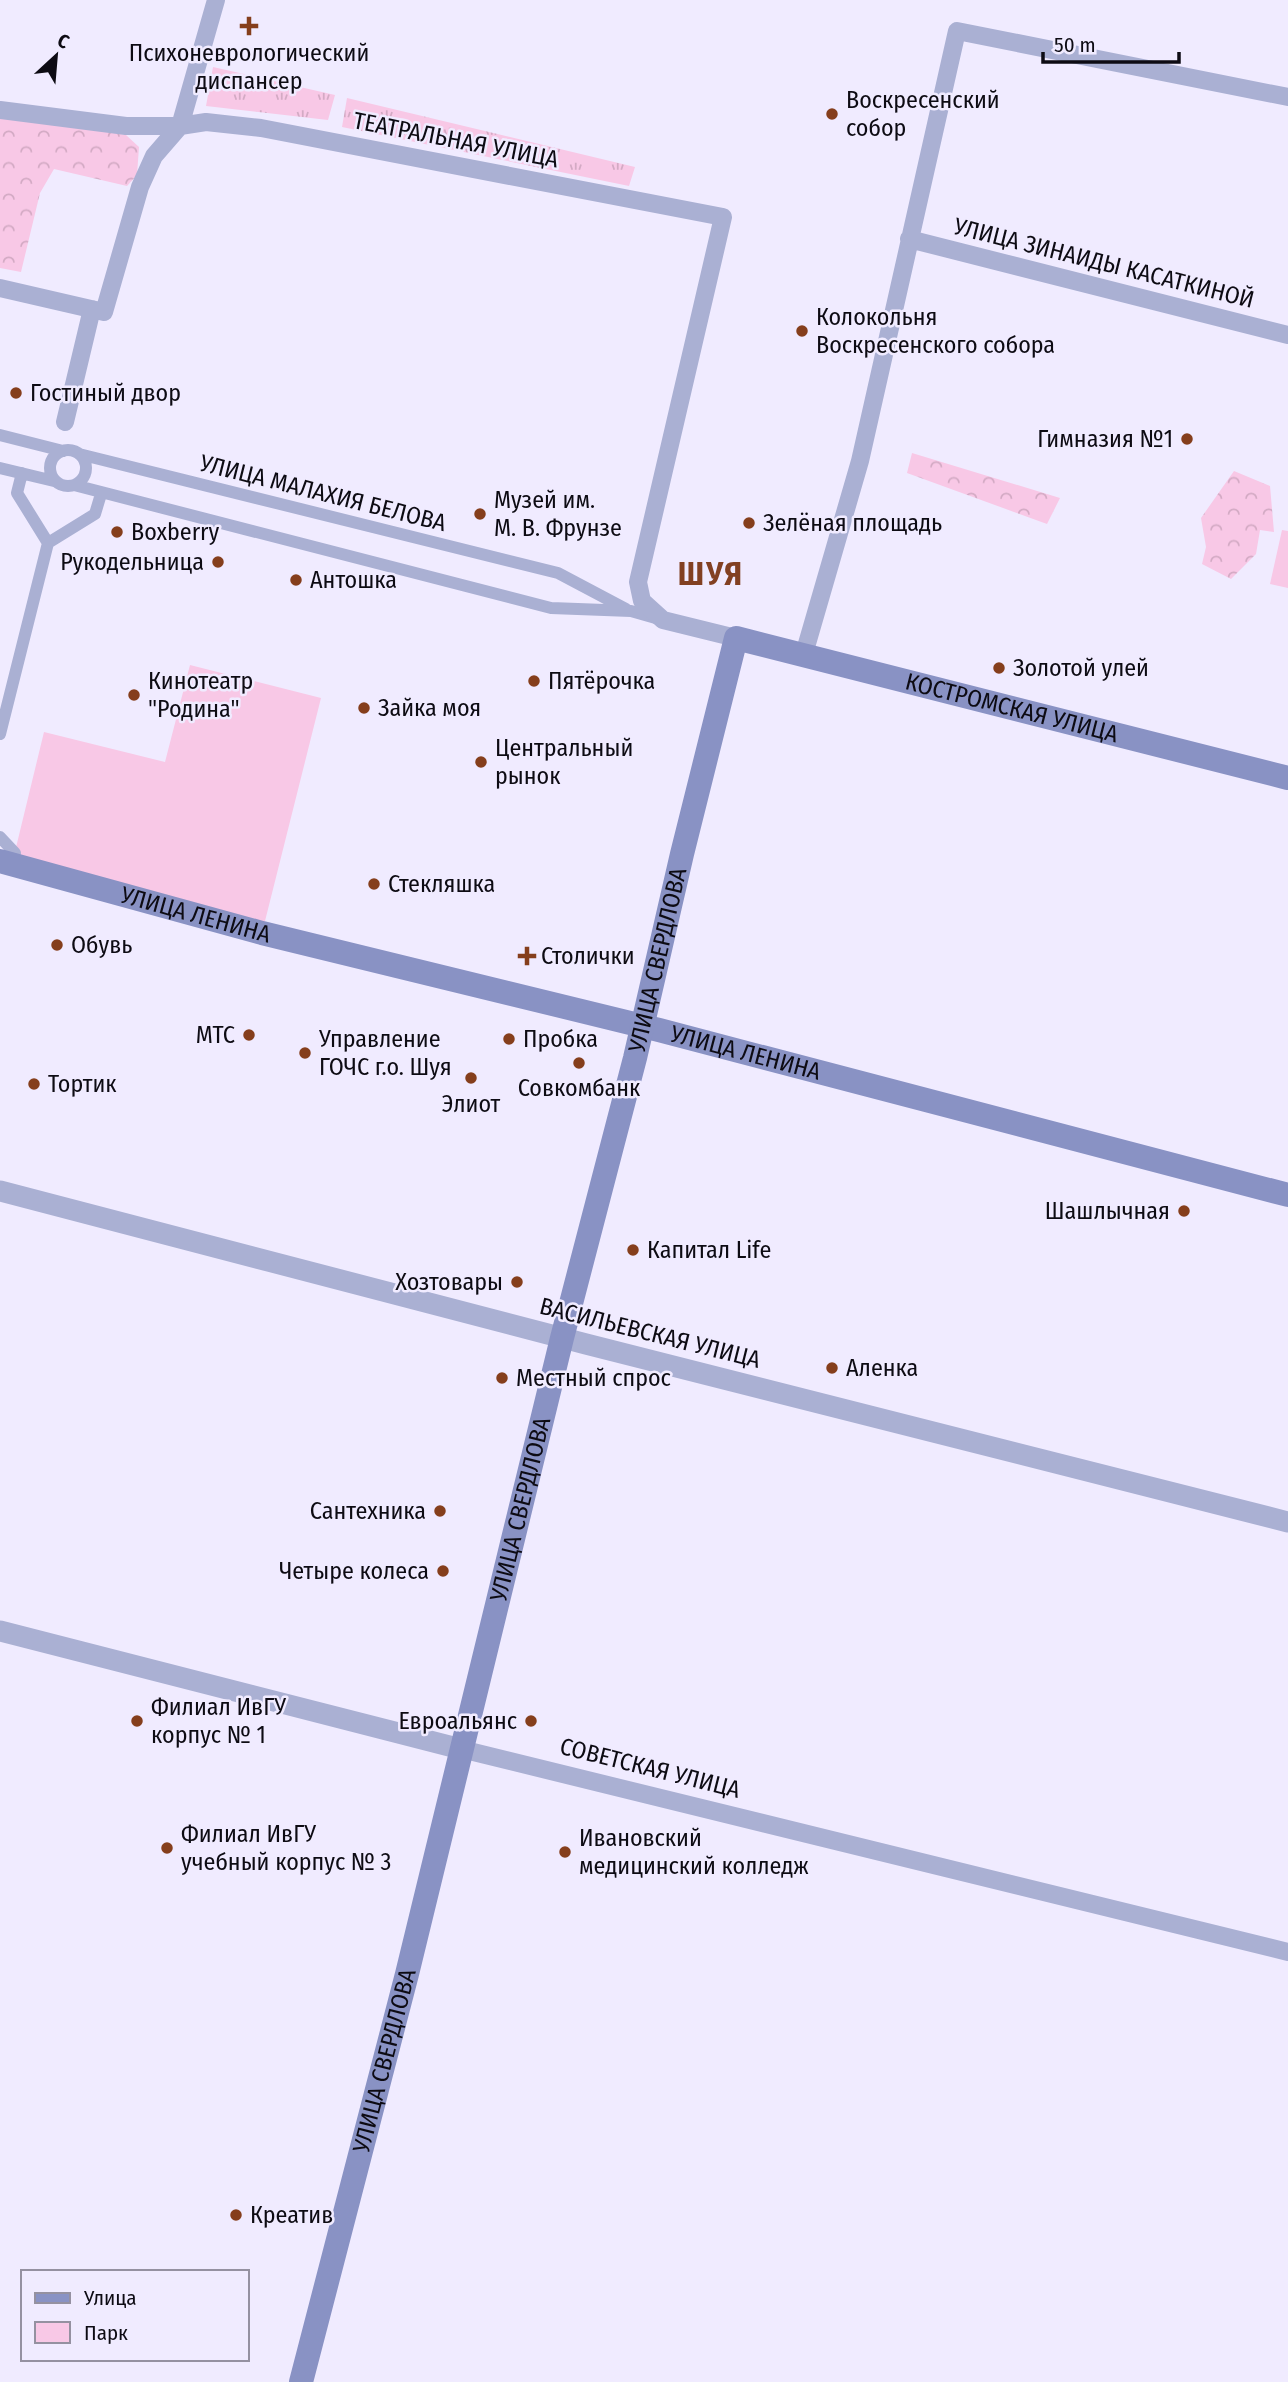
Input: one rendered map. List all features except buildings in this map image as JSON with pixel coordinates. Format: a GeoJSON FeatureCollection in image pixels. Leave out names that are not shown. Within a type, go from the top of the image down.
{"type":"FeatureCollection","features":[{"type":"Feature","properties":{"kind":"main road","name":"КОСТРОМСКАЯ УЛИЦА"},"geometry":{"type":"LineString","coordinates":[[736,638],[1288,778]]}},
{"type":"Feature","properties":{"kind":"main road","name":"УЛИЦА СВЕРДЛОВА"},"geometry":{"type":"LineString","coordinates":[[301,2382],[407,1974],[736,638]]}},
{"type":"Feature","properties":{"kind":"main road","name":"УЛИЦА ЛЕНИНА"},"geometry":{"type":"LineString","coordinates":[[7,857],[261,933],[642,1027],[1288,1195]]}},
{"type":"Feature","properties":{"kind":"street"},"geometry":{"type":"LineString","coordinates":[[65,422],[98,311],[140,187],[154,156],[180,126],[216,0]]}},
{"type":"Feature","properties":{"kind":"street"},"geometry":{"type":"LineString","coordinates":[[804,654],[860,461],[957,31],[1288,97]]}},
{"type":"Feature","properties":{"kind":"street","name":"ТЕАТРАЛЬНАЯ УЛИЦА"},"geometry":{"type":"LineString","coordinates":[[0,110],[126,127],[180,126],[206,122],[261,128],[723,217],[638,582],[642,601],[663,620]]}},
{"type":"Feature","properties":{"kind":"street","name":"УЛИЦА ЗИНАИДЫ КАСАТКИНОЙ"},"geometry":{"type":"LineString","coordinates":[[909,239],[1288,335]]}},
{"type":"Feature","properties":{"kind":"street"},"geometry":{"type":"LineString","coordinates":[[0,288],[98,311]]}},
{"type":"Feature","properties":{"kind":"street","name":"УЛИЦА МАЛАХИЯ БЕЛОВА"},"geometry":{"type":"LineString","coordinates":[[0,435],[62,451],[71,450],[558,573],[631,611],[663,620]]}},
{"type":"Feature","properties":{"kind":"street"},"geometry":{"type":"LineString","coordinates":[[54,481],[50,464],[62,451]]}},
{"type":"Feature","properties":{"kind":"street"},"geometry":{"type":"LineString","coordinates":[[74,485],[86,472],[85,462],[79,454]]}},
{"type":"Feature","properties":{"kind":"street","name":"УЛИЦА МАЛАХИЯ БЕЛОВА"},"geometry":{"type":"LineString","coordinates":[[0,468],[551,608],[631,611]]}},
{"type":"Feature","properties":{"kind":"street"},"geometry":{"type":"LineString","coordinates":[[22,473],[17,493],[48,543]]}},
{"type":"Feature","properties":{"kind":"street"},"geometry":{"type":"LineString","coordinates":[[0,734],[48,543],[95,514],[101,494]]}},
{"type":"Feature","properties":{"kind":"street"},"geometry":{"type":"LineString","coordinates":[[663,620],[736,638]]}},
{"type":"Feature","properties":{"kind":"street"},"geometry":{"type":"LineString","coordinates":[[0,837],[7,857]]}},
{"type":"Feature","properties":{"kind":"street","name":"ВАСИЛЬЕВСКАЯ УЛИЦА"},"geometry":{"type":"LineString","coordinates":[[0,1191],[562,1338],[1288,1522]]}},
{"type":"Feature","properties":{"kind":"street","name":"СОВЕТСКАЯ УЛИЦА"},"geometry":{"type":"LineString","coordinates":[[0,1631],[417,1739],[1288,1952]]}},
{"type":"Feature","properties":{"kind":"green space"},"geometry":{"type":"Polygon","coordinates":[[[213,67],[335,95],[328,120],[206,106],[213,67]]]}},
{"type":"Feature","properties":{"kind":"green space"},"geometry":{"type":"Polygon","coordinates":[[[347,98],[635,167],[629,186],[342,127],[347,98]]]}},
{"type":"Feature","properties":{"kind":"green space"},"geometry":{"type":"Polygon","coordinates":[[[0,112],[126,135],[139,147],[137,175],[127,186],[54,169],[40,193],[21,272],[0,268],[0,112]]]}},
{"type":"Feature","properties":{"kind":"green space"},"geometry":{"type":"Polygon","coordinates":[[[912,453],[1060,498],[1047,524],[907,473],[912,453]]]}},
{"type":"Feature","properties":{"kind":"green space"},"geometry":{"type":"Polygon","coordinates":[[[1234,471],[1270,486],[1274,532],[1260,530],[1256,554],[1231,579],[1202,564],[1206,547],[1201,518],[1234,471]]]}},
{"type":"Feature","properties":{"kind":"green space"},"geometry":{"type":"Polygon","coordinates":[[[1282,530],[1288,531],[1288,588],[1270,584],[1282,530]]]}},
{"type":"Feature","properties":{"kind":"green space"},"geometry":{"type":"Polygon","coordinates":[[[190,665],[321,698],[262,933],[12,864],[44,732],[165,762],[190,665]]]}},
{"type":"Feature","properties":{"kind":"place","name":"Психоневрологический диспансер"},"geometry":{"type":"Point","coordinates":[249,26]}},
{"type":"Feature","properties":{"kind":"place","name":"Воскресенский собор"},"geometry":{"type":"Point","coordinates":[832,114]}},
{"type":"Feature","properties":{"kind":"place","name":"Колокольня Воскресенского собора"},"geometry":{"type":"Point","coordinates":[802,331]}},
{"type":"Feature","properties":{"kind":"place","name":"Гостиный двор"},"geometry":{"type":"Point","coordinates":[16,393]}},
{"type":"Feature","properties":{"kind":"place","name":"Гимназия №1"},"geometry":{"type":"Point","coordinates":[1187,439]}},
{"type":"Feature","properties":{"kind":"place","name":"Музей им. М. В. Фрунзе"},"geometry":{"type":"Point","coordinates":[480,514]}},
{"type":"Feature","properties":{"kind":"place","name":"Зелёная площадь"},"geometry":{"type":"Point","coordinates":[749,523]}},
{"type":"Feature","properties":{"kind":"place","name":"Boxberry"},"geometry":{"type":"Point","coordinates":[117,532]}},
{"type":"Feature","properties":{"kind":"place","name":"Рукодельница"},"geometry":{"type":"Point","coordinates":[218,562]}},
{"type":"Feature","properties":{"kind":"place","name":"Антошка"},"geometry":{"type":"Point","coordinates":[296,580]}},
{"type":"Feature","properties":{"kind":"place","name":"Золотой улей"},"geometry":{"type":"Point","coordinates":[999,668]}},
{"type":"Feature","properties":{"kind":"place","name":"Пятёрочка"},"geometry":{"type":"Point","coordinates":[534,681]}},
{"type":"Feature","properties":{"kind":"place","name":"Кинотеатр \"Родина\""},"geometry":{"type":"Point","coordinates":[134,695]}},
{"type":"Feature","properties":{"kind":"place","name":"Зайка моя"},"geometry":{"type":"Point","coordinates":[364,708]}},
{"type":"Feature","properties":{"kind":"place","name":"Центральный рынок"},"geometry":{"type":"Point","coordinates":[481,762]}},
{"type":"Feature","properties":{"kind":"place","name":"Стекляшка"},"geometry":{"type":"Point","coordinates":[374,884]}},
{"type":"Feature","properties":{"kind":"place","name":"Обувь"},"geometry":{"type":"Point","coordinates":[57,945]}},
{"type":"Feature","properties":{"kind":"place","name":"Столички"},"geometry":{"type":"Point","coordinates":[527,956]}},
{"type":"Feature","properties":{"kind":"place","name":"МТС"},"geometry":{"type":"Point","coordinates":[249,1035]}},
{"type":"Feature","properties":{"kind":"place","name":"Пробка"},"geometry":{"type":"Point","coordinates":[509,1039]}},
{"type":"Feature","properties":{"kind":"place","name":"Управление ГОЧС г.о. Шуя"},"geometry":{"type":"Point","coordinates":[305,1053]}},
{"type":"Feature","properties":{"kind":"place","name":"Совкомбанк"},"geometry":{"type":"Point","coordinates":[579,1063]}},
{"type":"Feature","properties":{"kind":"place","name":"Элиот"},"geometry":{"type":"Point","coordinates":[471,1078]}},
{"type":"Feature","properties":{"kind":"place","name":"Тортик"},"geometry":{"type":"Point","coordinates":[34,1084]}},
{"type":"Feature","properties":{"kind":"place","name":"Шашлычная"},"geometry":{"type":"Point","coordinates":[1184,1211]}},
{"type":"Feature","properties":{"kind":"place","name":"Капитал Life"},"geometry":{"type":"Point","coordinates":[633,1250]}},
{"type":"Feature","properties":{"kind":"place","name":"Хозтовары"},"geometry":{"type":"Point","coordinates":[517,1282]}},
{"type":"Feature","properties":{"kind":"place","name":"Аленка"},"geometry":{"type":"Point","coordinates":[832,1368]}},
{"type":"Feature","properties":{"kind":"place","name":"Местный спрос"},"geometry":{"type":"Point","coordinates":[502,1378]}},
{"type":"Feature","properties":{"kind":"place","name":"Сантехника"},"geometry":{"type":"Point","coordinates":[440,1511]}},
{"type":"Feature","properties":{"kind":"place","name":"Четыре колеса"},"geometry":{"type":"Point","coordinates":[443,1571]}},
{"type":"Feature","properties":{"kind":"place","name":"Филиал ИвГУ корпус № 1"},"geometry":{"type":"Point","coordinates":[137,1721]}},
{"type":"Feature","properties":{"kind":"place","name":"Евроальянс"},"geometry":{"type":"Point","coordinates":[531,1721]}},
{"type":"Feature","properties":{"kind":"place","name":"Филиал ИвГУ учебный корпус № 3"},"geometry":{"type":"Point","coordinates":[167,1848]}},
{"type":"Feature","properties":{"kind":"place","name":"Ивановский медицинский колледж"},"geometry":{"type":"Point","coordinates":[565,1852]}},
{"type":"Feature","properties":{"kind":"place","name":"Креатив"},"geometry":{"type":"Point","coordinates":[236,2215]}},
{"type":"Feature","properties":{"kind":"district","name":"ШУЯ"},"geometry":{"type":"Point","coordinates":[711,574]}}]}
